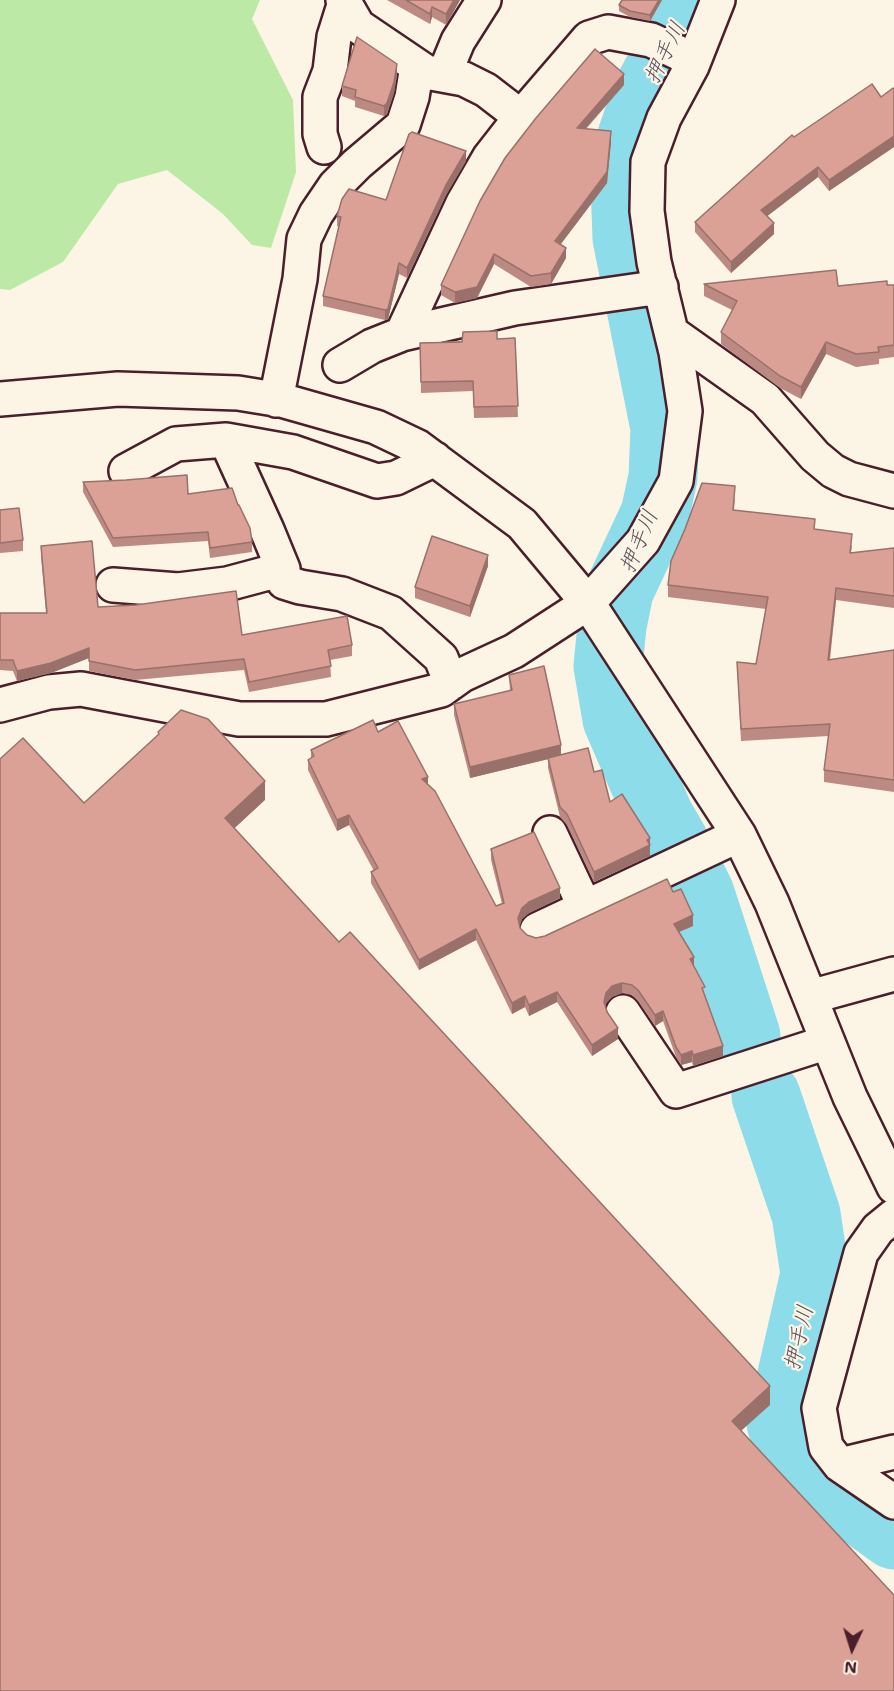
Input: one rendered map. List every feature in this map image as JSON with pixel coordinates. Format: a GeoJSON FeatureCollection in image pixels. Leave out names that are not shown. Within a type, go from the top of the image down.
{"type":"FeatureCollection","features":[{"type":"Feature","properties":{"kind":"street"},"geometry":{"type":"LineString","coordinates":[[276,400],[300,279],[304,240],[316,214],[335,186],[403,125],[412,97],[431,71],[458,41],[484,0]]}},
{"type":"Feature","properties":{"kind":"street"},"geometry":{"type":"LineString","coordinates":[[0,705],[49,692],[81,689],[239,719],[300,721],[326,719],[441,690],[462,675],[514,651],[588,603],[643,542],[676,481],[685,411],[672,333],[654,262],[647,211],[648,162],[664,118],[692,66],[718,0]]}},
{"type":"Feature","properties":{"kind":"street"},"geometry":{"type":"LineString","coordinates":[[344,1],[358,26],[431,71],[464,79],[486,90],[521,117]]}},
{"type":"Feature","properties":{"kind":"street"},"geometry":{"type":"LineString","coordinates":[[324,147],[320,134],[320,97],[330,71],[334,37],[344,1]]}},
{"type":"Feature","properties":{"kind":"street"},"geometry":{"type":"LineString","coordinates":[[402,334],[463,203],[489,158],[589,38],[608,32],[651,40],[681,54],[692,66]]}},
{"type":"Feature","properties":{"kind":"street"},"geometry":{"type":"LineString","coordinates":[[339,366],[372,346],[402,334],[515,308],[661,287]]}},
{"type":"Feature","properties":{"kind":"street"},"geometry":{"type":"LineString","coordinates":[[672,333],[765,399],[815,456],[833,471],[849,479],[894,491]]}},
{"type":"Feature","properties":{"kind":"street"},"geometry":{"type":"LineString","coordinates":[[0,399],[118,389],[238,393],[276,400],[376,427],[418,447],[522,524],[588,603],[739,835],[772,903],[850,1097],[894,1187]]}},
{"type":"Feature","properties":{"kind":"street"},"geometry":{"type":"LineString","coordinates":[[126,471],[176,444],[226,440],[293,452],[377,482],[396,478],[435,459]]}},
{"type":"Feature","properties":{"kind":"street"},"geometry":{"type":"LineString","coordinates":[[226,440],[267,530],[282,569],[284,582],[300,588],[342,594],[391,613],[441,658],[451,683]]}},
{"type":"Feature","properties":{"kind":"street"},"geometry":{"type":"LineString","coordinates":[[112,585],[178,590],[227,584],[282,569]]}},
{"type":"Feature","properties":{"kind":"street"},"geometry":{"type":"LineString","coordinates":[[550,833],[585,907]]}},
{"type":"Feature","properties":{"kind":"street"},"geometry":{"type":"LineString","coordinates":[[537,930],[739,835]]}},
{"type":"Feature","properties":{"kind":"street"},"geometry":{"type":"LineString","coordinates":[[810,997],[894,974]]}},
{"type":"Feature","properties":{"kind":"street"},"geometry":{"type":"LineString","coordinates":[[623,1012],[676,1091],[828,1042]]}},
{"type":"Feature","properties":{"kind":"street"},"geometry":{"type":"LineString","coordinates":[[894,1216],[878,1229],[861,1253],[819,1408],[826,1447],[840,1464],[894,1502]]}},
{"type":"Feature","properties":{"kind":"street"},"geometry":{"type":"LineString","coordinates":[[840,1464],[894,1452]]}},
{"type":"Feature","properties":{"kind":"green space"},"geometry":{"type":"Polygon","coordinates":[[[0,0],[260,0],[252,19],[293,100],[296,172],[271,248],[252,245],[223,214],[167,170],[118,184],[63,262],[10,290],[0,289],[0,0]]]}},
{"type":"Feature","properties":{"kind":"building"},"geometry":{"type":"Polygon","coordinates":[[[406,0],[454,0],[446,14],[432,7],[430,14],[406,0]]]}},
{"type":"Feature","properties":{"kind":"building"},"geometry":{"type":"Polygon","coordinates":[[[622,0],[659,0],[650,15],[630,11],[619,5],[622,0]]]}},
{"type":"Feature","properties":{"kind":"building"},"geometry":{"type":"Polygon","coordinates":[[[357,37],[397,64],[394,82],[384,106],[355,97],[356,90],[342,86],[357,37]]]}},
{"type":"Feature","properties":{"kind":"building"},"geometry":{"type":"Polygon","coordinates":[[[595,49],[624,74],[577,128],[611,131],[607,172],[555,241],[566,248],[551,273],[531,276],[494,254],[477,287],[455,292],[441,285],[480,201],[505,158],[595,49]]]}},
{"type":"Feature","properties":{"kind":"building"},"geometry":{"type":"Polygon","coordinates":[[[872,84],[881,97],[894,89],[894,136],[829,180],[818,167],[761,210],[774,223],[731,262],[695,222],[792,135],[794,137],[872,84]]]}},
{"type":"Feature","properties":{"kind":"building"},"geometry":{"type":"Polygon","coordinates":[[[412,132],[466,151],[446,185],[407,268],[399,263],[388,309],[323,296],[341,217],[337,216],[342,199],[349,189],[386,200],[409,134],[412,132]]]}},
{"type":"Feature","properties":{"kind":"building"},"geometry":{"type":"Polygon","coordinates":[[[836,270],[838,286],[887,281],[887,285],[894,285],[894,345],[878,347],[879,352],[856,354],[826,342],[801,387],[780,376],[721,332],[737,301],[704,284],[836,270]]]}},
{"type":"Feature","properties":{"kind":"building"},"geometry":{"type":"Polygon","coordinates":[[[497,331],[497,339],[515,338],[518,406],[474,407],[473,381],[421,382],[420,343],[462,342],[463,332],[497,331]]]}},
{"type":"Feature","properties":{"kind":"building"},"geometry":{"type":"Polygon","coordinates":[[[187,475],[188,494],[232,488],[250,528],[252,542],[210,548],[208,532],[113,538],[83,482],[126,480],[187,475]]]}},
{"type":"Feature","properties":{"kind":"building"},"geometry":{"type":"Polygon","coordinates":[[[702,483],[735,486],[733,510],[815,519],[814,529],[852,534],[850,553],[894,548],[894,596],[836,588],[828,660],[894,650],[894,780],[824,770],[830,724],[741,729],[737,662],[756,664],[768,597],[668,585],[671,561],[702,483]]]}},
{"type":"Feature","properties":{"kind":"building"},"geometry":{"type":"Polygon","coordinates":[[[19,508],[23,540],[0,543],[0,510],[19,508]]]}},
{"type":"Feature","properties":{"kind":"building"},"geometry":{"type":"Polygon","coordinates":[[[432,536],[488,555],[470,606],[415,587],[432,536]]]}},
{"type":"Feature","properties":{"kind":"building"},"geometry":{"type":"Polygon","coordinates":[[[92,541],[98,607],[136,605],[236,591],[242,635],[347,616],[352,645],[328,650],[331,666],[249,682],[244,659],[135,670],[89,661],[89,648],[51,663],[17,671],[13,660],[0,660],[0,613],[47,613],[41,546],[92,541]]]}},
{"type":"Feature","properties":{"kind":"building"},"geometry":{"type":"Polygon","coordinates":[[[544,666],[561,745],[470,767],[454,704],[512,690],[509,675],[544,666]]]}},
{"type":"Feature","properties":{"kind":"building"},"geometry":{"type":"Polygon","coordinates":[[[181,710],[208,719],[265,781],[225,818],[339,942],[350,932],[770,1386],[732,1421],[894,1595],[894,1691],[0,1691],[0,759],[23,738],[84,803],[159,734],[158,732],[181,710]]]}},
{"type":"Feature","properties":{"kind":"building"},"geometry":{"type":"Polygon","coordinates":[[[373,720],[378,732],[398,721],[428,777],[422,779],[435,791],[496,906],[504,903],[491,849],[534,832],[560,888],[529,902],[522,908],[518,918],[520,928],[527,935],[536,938],[545,936],[667,879],[673,892],[681,889],[693,915],[674,924],[694,957],[690,959],[705,987],[702,988],[723,1046],[693,1055],[692,1051],[681,1055],[663,1011],[655,1015],[638,990],[632,985],[622,983],[612,986],[606,993],[604,1002],[607,1012],[618,1028],[592,1045],[557,992],[529,1005],[525,996],[512,1003],[476,929],[419,960],[371,872],[378,868],[349,815],[337,820],[308,760],[314,756],[311,750],[373,720]]]}},
{"type":"Feature","properties":{"kind":"building"},"geometry":{"type":"Polygon","coordinates":[[[588,748],[594,772],[602,770],[610,802],[622,794],[650,838],[647,840],[650,845],[594,872],[567,814],[560,807],[548,758],[588,748]]]}},
{"type":"Feature","properties":{"kind":"waterway","name":"押手川"},"geometry":{"type":"LineString","coordinates":[[689,0],[685,21],[648,90],[632,136],[625,183],[627,238],[665,428],[663,477],[655,514],[619,591],[612,626],[608,666],[617,719],[659,816],[700,894],[746,1036]]}},
{"type":"Feature","properties":{"kind":"waterway","name":"押手川"},"geometry":{"type":"LineString","coordinates":[[766,1096],[806,1214],[815,1274],[781,1423],[788,1447],[833,1491],[894,1535]]}}]}
